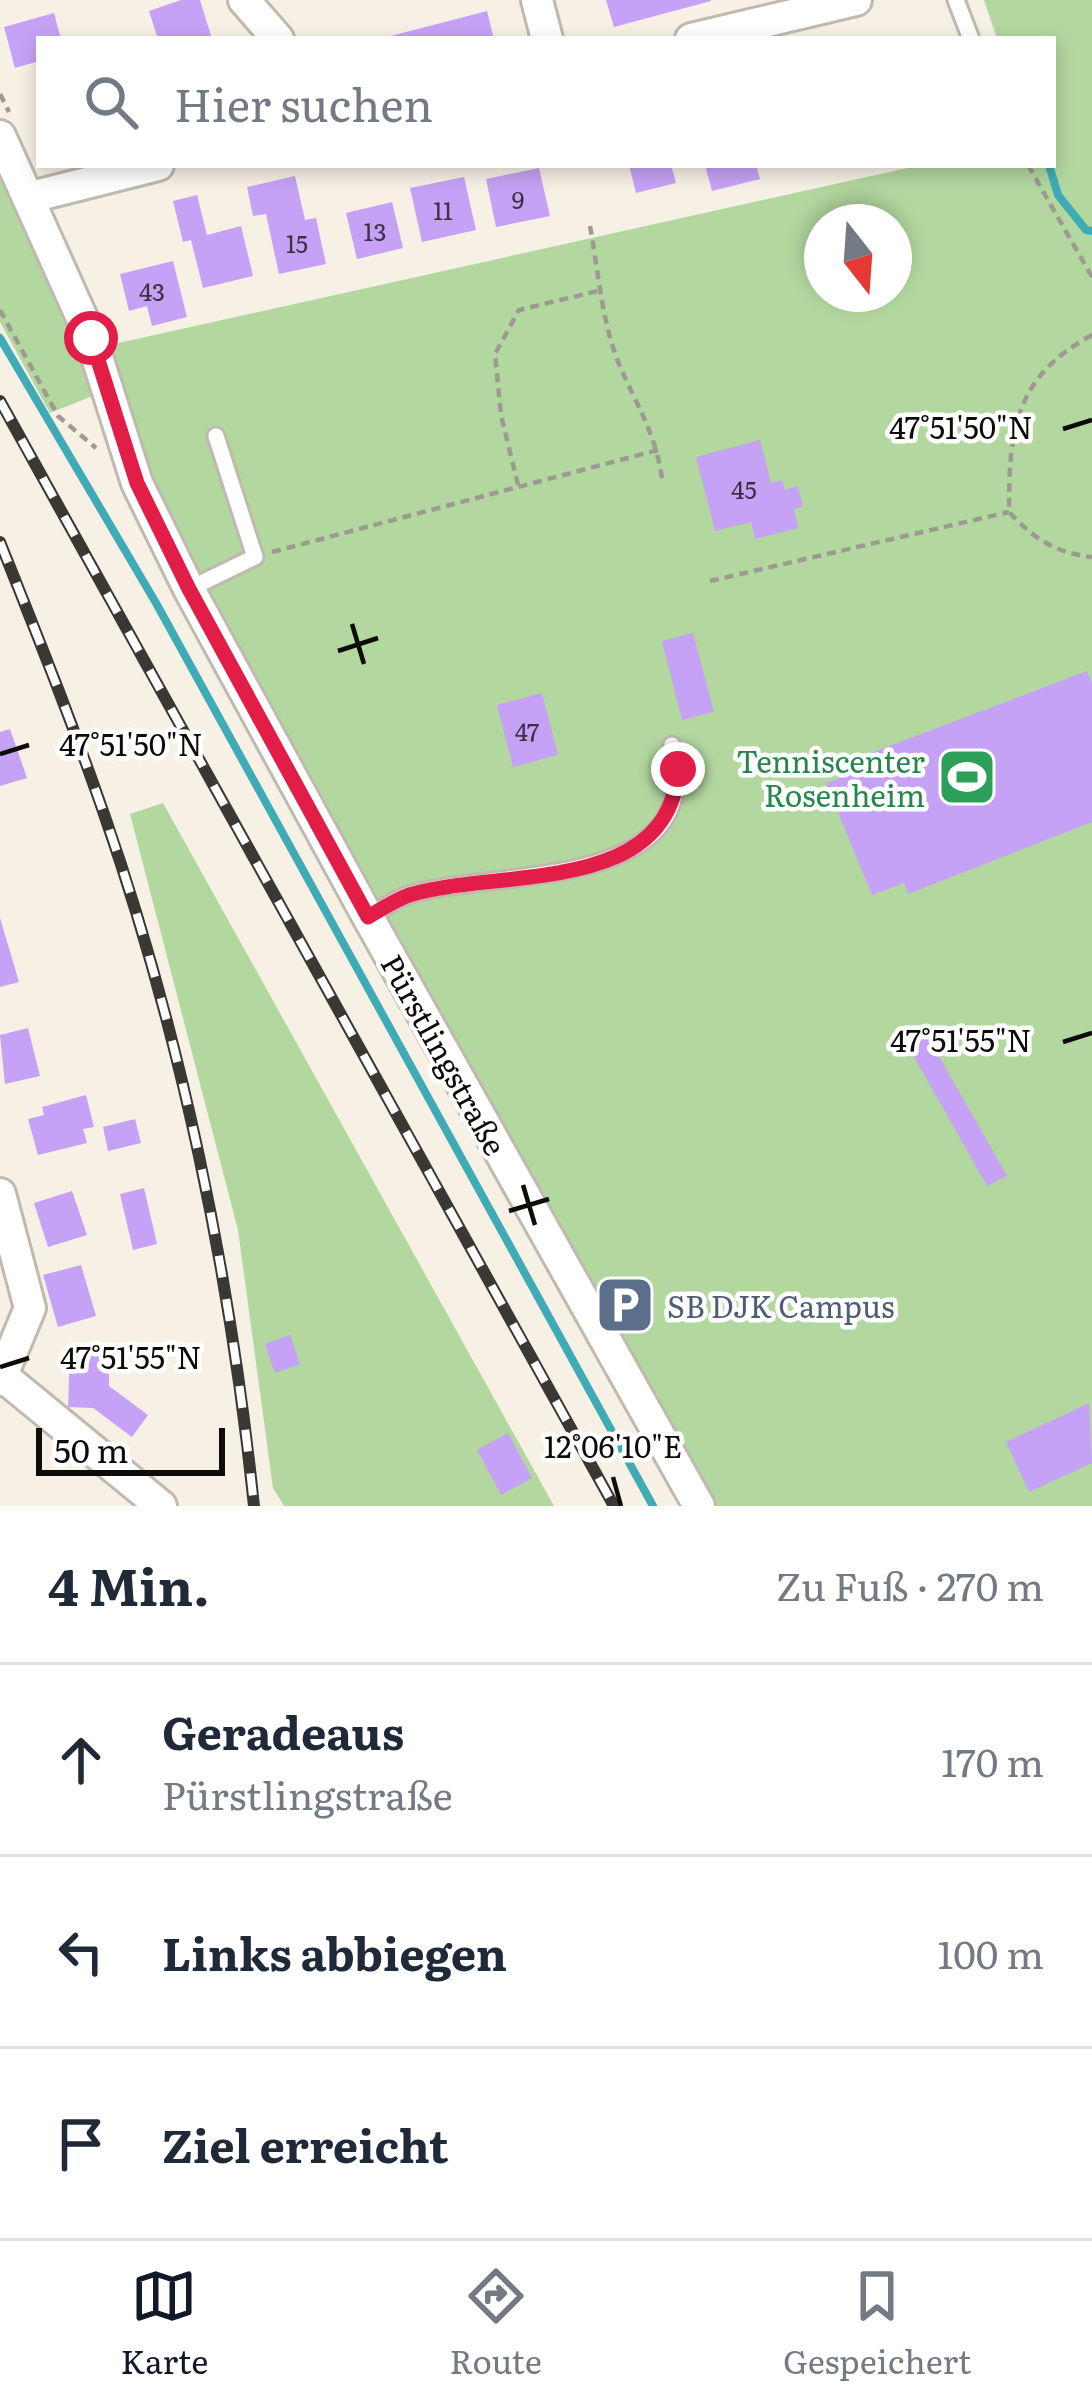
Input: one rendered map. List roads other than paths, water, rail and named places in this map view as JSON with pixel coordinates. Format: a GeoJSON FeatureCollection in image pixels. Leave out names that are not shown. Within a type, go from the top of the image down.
{"type":"FeatureCollection","features":[{"type":"Feature","properties":{"kind":"street"},"geometry":{"type":"LineString","coordinates":[[244,0],[275,36]]}},
{"type":"Feature","properties":{"kind":"street"},"geometry":{"type":"LineString","coordinates":[[537,0],[546,36]]}},
{"type":"Feature","properties":{"kind":"street"},"geometry":{"type":"LineString","coordinates":[[704,36],[856,0]]}},
{"type":"Feature","properties":{"kind":"street","name":"Pürstlingstraße"},"geometry":{"type":"LineString","coordinates":[[0,136],[91,338],[137,483],[189,589],[699,1506]]}},
{"type":"Feature","properties":{"kind":"street"},"geometry":{"type":"LineString","coordinates":[[31,197],[146,168]]}},
{"type":"Feature","properties":{"kind":"street"},"geometry":{"type":"LineString","coordinates":[[0,1194],[30,1308],[1,1377],[161,1506]]}},
{"type":"Feature","properties":{"kind":"lane"},"geometry":{"type":"LineString","coordinates":[[956,0],[970,36]]}},
{"type":"Feature","properties":{"kind":"lane"},"geometry":{"type":"LineString","coordinates":[[189,589],[255,557],[216,436]]}},
{"type":"Feature","properties":{"kind":"lane"},"geometry":{"type":"LineString","coordinates":[[368,917],[406,896],[607,863],[646,841],[668,816],[676,792],[678,769],[672,745]]}},
{"type":"Feature","properties":{"kind":"waterway"},"geometry":{"type":"LineString","coordinates":[[1050,168],[1058,195],[1086,230],[1092,231]]}},
{"type":"Feature","properties":{"kind":"waterway"},"geometry":{"type":"LineString","coordinates":[[0,338],[156,603],[653,1506]]}},
{"type":"Feature","properties":{"kind":"railway"},"geometry":{"type":"LineString","coordinates":[[0,401],[614,1506]]}},
{"type":"Feature","properties":{"kind":"railway"},"geometry":{"type":"LineString","coordinates":[[0,542],[92,780],[157,983],[216,1243],[254,1506]]}},
{"type":"Feature","properties":{"kind":"place","name":"Tenniscenter Rosenheim"},"geometry":{"type":"Point","coordinates":[967,777]}},
{"type":"Feature","properties":{"kind":"place","name":"SB DJK Campus"},"geometry":{"type":"Point","coordinates":[625,1305]}}]}
